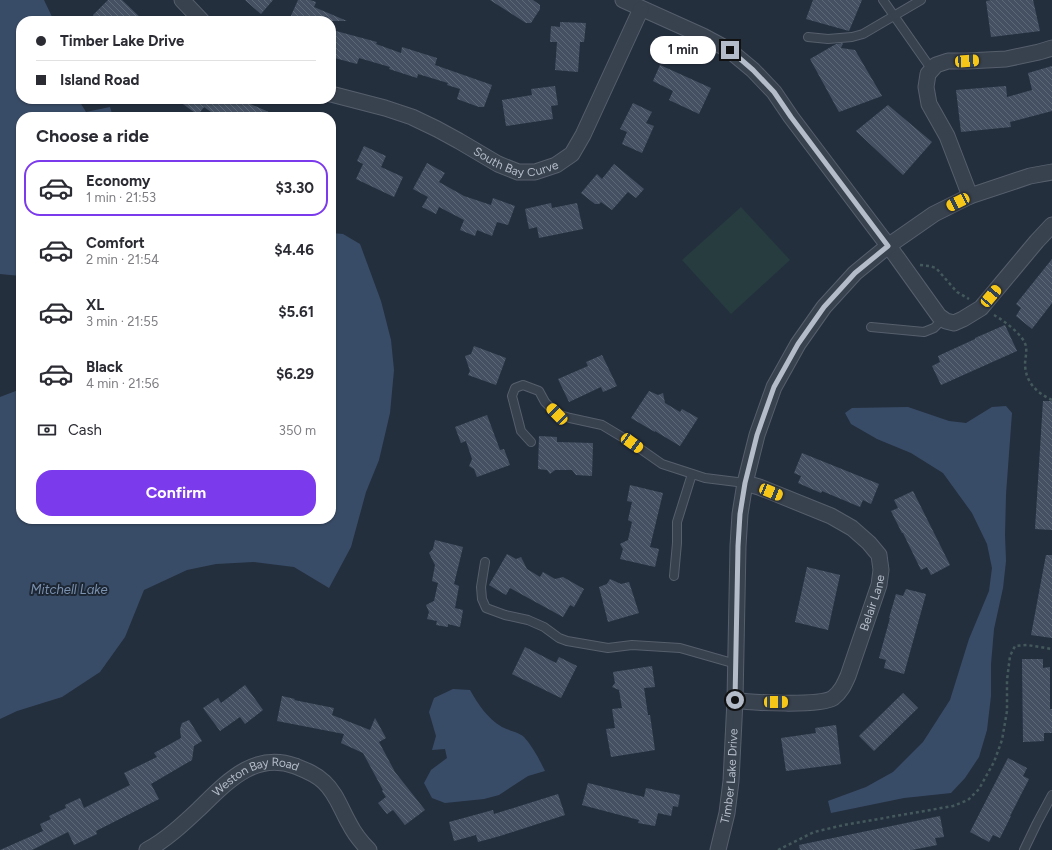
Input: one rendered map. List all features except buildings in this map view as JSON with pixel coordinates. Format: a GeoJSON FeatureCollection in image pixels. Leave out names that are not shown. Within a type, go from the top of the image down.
{"type":"FeatureCollection","features":[{"type":"Feature","properties":{"kind":"street"},"geometry":{"type":"LineString","coordinates":[[182,0],[197,16]]}},
{"type":"Feature","properties":{"kind":"street"},"geometry":{"type":"LineString","coordinates":[[622,0],[703,36],[730,50],[753,70],[774,92],[939,316],[946,321],[954,323],[981,308],[1052,225]]}},
{"type":"Feature","properties":{"kind":"street","name":"South Bay Curve"},"geometry":{"type":"LineString","coordinates":[[336,95],[385,108],[412,117],[453,138],[498,164],[518,172],[535,172],[556,165],[572,154],[584,135],[641,8]]}},
{"type":"Feature","properties":{"kind":"street"},"geometry":{"type":"LineString","coordinates":[[970,196],[947,136],[929,104],[926,87],[928,74],[936,65],[948,61],[1006,59],[1052,48]]}},
{"type":"Feature","properties":{"kind":"street","name":"Timber Lake Drive"},"geometry":{"type":"LineString","coordinates":[[718,850],[727,813],[731,781],[735,700],[740,514],[745,483],[757,435],[774,387],[798,344],[824,307],[855,273],[888,246],[934,214],[970,196],[1030,176],[1052,172]]}},
{"type":"Feature","properties":{"kind":"street","name":"Belair Lane"},"geometry":{"type":"LineString","coordinates":[[735,700],[748,702],[817,702],[832,699],[842,690],[848,676],[879,585],[881,570],[879,555],[869,543],[852,528],[832,516],[759,487],[745,483]]}},
{"type":"Feature","properties":{"kind":"street","name":"Weston Bay Road"},"geometry":{"type":"LineString","coordinates":[[147,850],[176,830],[229,780],[247,769],[266,762],[287,763],[307,770],[324,782],[337,800],[358,838],[369,850]]}},
{"type":"Feature","properties":{"kind":"lane"},"geometry":{"type":"LineString","coordinates":[[883,0],[932,70]]}},
{"type":"Feature","properties":{"kind":"lane"},"geometry":{"type":"LineString","coordinates":[[808,37],[828,39],[852,37],[863,34],[921,0]]}},
{"type":"Feature","properties":{"kind":"lane"},"geometry":{"type":"LineString","coordinates":[[871,327],[924,332],[934,328],[943,319]]}},
{"type":"Feature","properties":{"kind":"lane"},"geometry":{"type":"LineString","coordinates":[[531,442],[521,431],[512,396],[515,388],[523,385],[538,391],[545,402],[557,414],[602,425],[632,443],[662,464],[705,478],[745,483]]}},
{"type":"Feature","properties":{"kind":"lane"},"geometry":{"type":"LineString","coordinates":[[674,576],[677,522],[692,474]]}},
{"type":"Feature","properties":{"kind":"lane"},"geometry":{"type":"LineString","coordinates":[[485,562],[481,587],[482,599],[486,608],[505,615],[528,620],[544,627],[567,641],[608,648],[632,645],[680,648],[736,664]]}},
{"type":"Feature","properties":{"kind":"lane"},"geometry":{"type":"LineString","coordinates":[[1024,850],[1052,795]]}},
{"type":"Feature","properties":{"kind":"path"},"geometry":{"type":"LineString","coordinates":[[778,850],[814,832],[953,806],[968,800],[979,789],[994,762],[1002,740],[1007,711],[1007,680],[1010,656],[1015,646],[1027,645],[1052,649]]}},
{"type":"Feature","properties":{"kind":"green space"},"geometry":{"type":"Polygon","coordinates":[[[741,207],[790,260],[731,314],[682,260],[741,207]]]}},
{"type":"Feature","properties":{"kind":"water"},"geometry":{"type":"Polygon","coordinates":[[[0,0],[44,0],[52,16],[16,16],[16,104],[81,104],[86,112],[16,112],[16,276],[0,274],[0,0]]]}},
{"type":"Feature","properties":{"kind":"water"},"geometry":{"type":"Polygon","coordinates":[[[110,107],[112,112],[86,112],[110,107]]]}},
{"type":"Feature","properties":{"kind":"water","name":"Mitchell Lake"},"geometry":{"type":"Polygon","coordinates":[[[336,233],[343,234],[360,244],[381,301],[391,340],[394,370],[390,413],[379,460],[366,492],[351,547],[329,588],[294,567],[253,562],[216,564],[187,570],[144,590],[125,637],[100,672],[62,697],[17,711],[0,719],[0,397],[16,391],[16,524],[336,524],[336,233]]]}},
{"type":"Feature","properties":{"kind":"water"},"geometry":{"type":"Polygon","coordinates":[[[1006,406],[1012,413],[1006,494],[1006,561],[1003,588],[994,629],[991,664],[991,696],[987,730],[979,757],[965,778],[951,793],[904,798],[831,813],[828,801],[866,787],[893,772],[923,742],[950,700],[969,639],[989,591],[992,568],[987,544],[972,513],[943,473],[911,453],[877,439],[851,424],[845,413],[852,408],[908,407],[949,421],[966,423],[992,407],[1006,406]]]}},
{"type":"Feature","properties":{"kind":"water"},"geometry":{"type":"Polygon","coordinates":[[[453,689],[470,690],[487,715],[502,727],[524,737],[533,749],[545,771],[528,776],[499,795],[484,799],[445,803],[432,798],[424,783],[431,770],[447,758],[445,749],[432,750],[436,736],[429,712],[434,698],[453,689]]]}},
{"type":"Feature","properties":{"kind":"route"},"geometry":{"type":"LineString","coordinates":[[730,50],[753,70],[774,92],[791,117],[888,246],[855,273],[824,307],[798,344],[774,387],[757,435],[745,483],[740,514],[735,700]]}}]}
